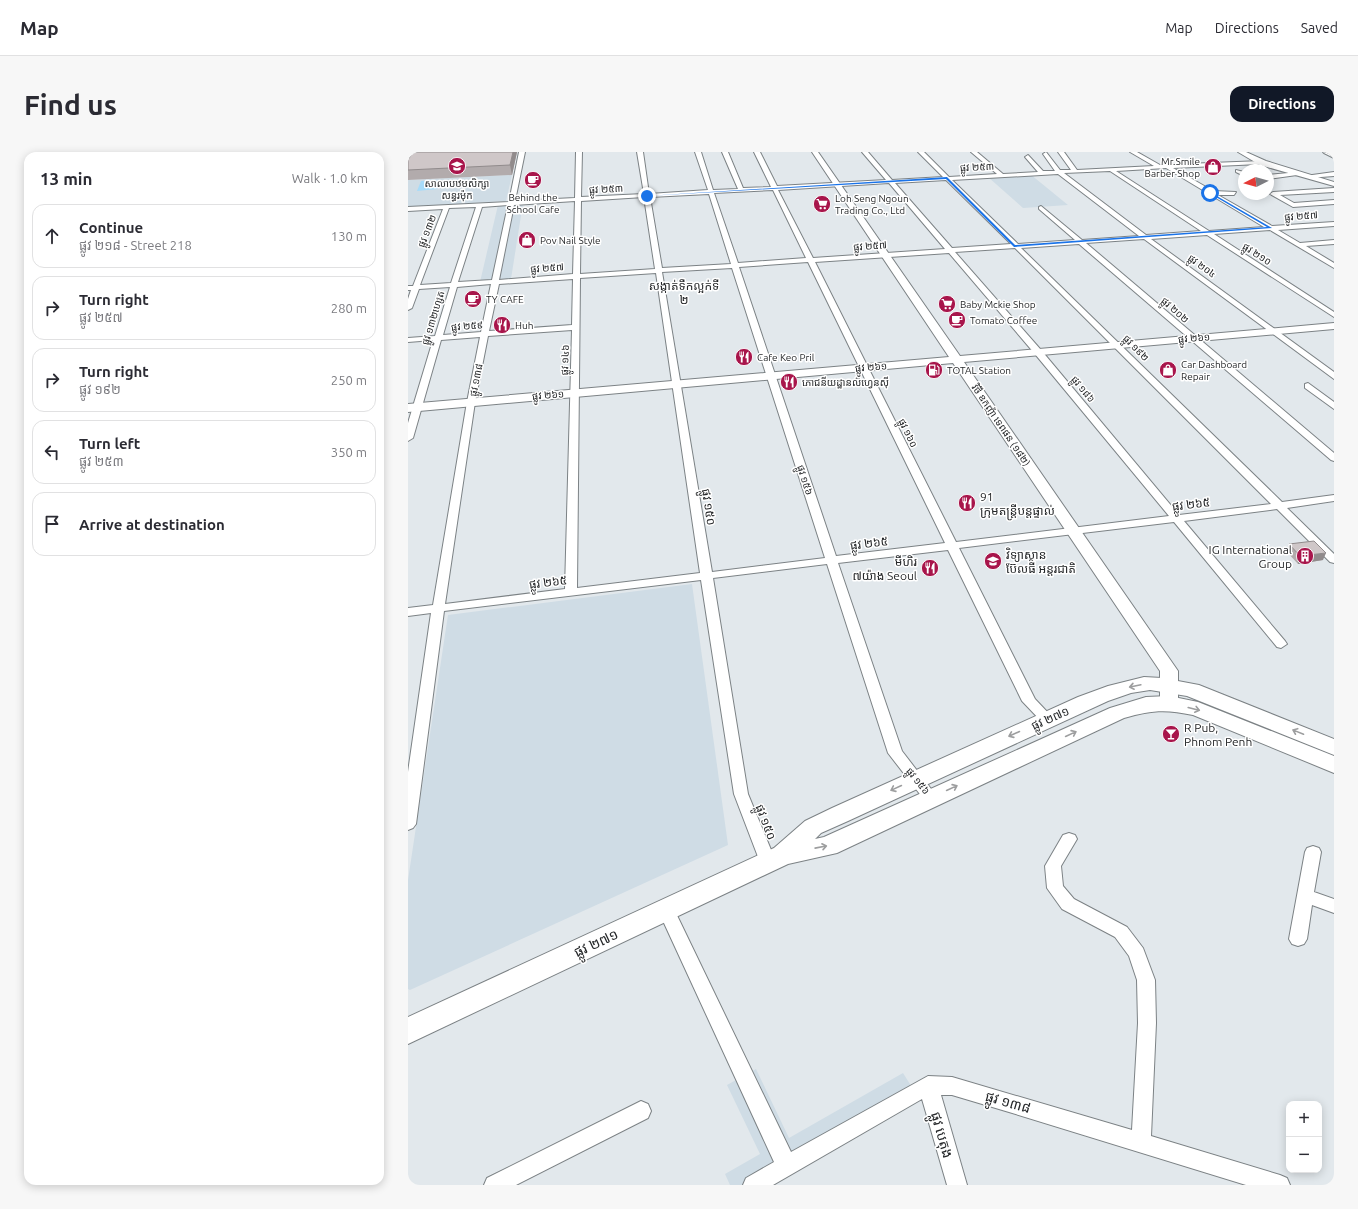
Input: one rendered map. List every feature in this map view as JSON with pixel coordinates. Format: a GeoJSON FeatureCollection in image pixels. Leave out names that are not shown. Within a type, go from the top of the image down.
{"type":"FeatureCollection","features":[{"type":"Feature","properties":{"kind":"main road","name":"ផ្លូវ ២៧១"},"geometry":{"type":"LineString","coordinates":[[776,858],[813,827],[1047,719],[1103,695],[1131,686],[1145,684],[1198,709],[1334,766]]}},
{"type":"Feature","properties":{"kind":"main road","name":"ផ្លូវ ២៧១"},"geometry":{"type":"LineString","coordinates":[[408,1031],[776,858],[828,846],[1117,712],[1146,704],[1169,694],[1192,690],[1228,703],[1334,747]]}},
{"type":"Feature","properties":{"kind":"street"},"geometry":{"type":"LineString","coordinates":[[408,165],[412,154],[458,152]]}},
{"type":"Feature","properties":{"kind":"street","name":"ផ្លូវ ១៣៨"},"geometry":{"type":"LineString","coordinates":[[408,824],[438,609],[471,402],[522,152]]}},
{"type":"Feature","properties":{"kind":"street","name":"ផ្លូវ ១៤៦"},"geometry":{"type":"LineString","coordinates":[[570,592],[580,152]]}},
{"type":"Feature","properties":{"kind":"street","name":"ផ្លូវ ១៥០"},"geometry":{"type":"LineString","coordinates":[[640,152],[706,576],[742,794],[776,858]]}},
{"type":"Feature","properties":{"kind":"street","name":"ផ្លូវ ១៥៦"},"geometry":{"type":"LineString","coordinates":[[698,152],[895,753],[931,798]]}},
{"type":"Feature","properties":{"kind":"street"},"geometry":{"type":"LineString","coordinates":[[725,152],[741,190]]}},
{"type":"Feature","properties":{"kind":"street","name":"ផ្លូវ ១៦០"},"geometry":{"type":"LineString","coordinates":[[757,152],[1029,701],[1047,719]]}},
{"type":"Feature","properties":{"kind":"street","name":"វិថី ឧកញ៉ា ទេពផន (១៨២)"},"geometry":{"type":"LineString","coordinates":[[815,152],[1169,671],[1169,694]]}},
{"type":"Feature","properties":{"kind":"street","name":"ផ្លូវ ១៨៦"},"geometry":{"type":"LineString","coordinates":[[865,152],[1038,352],[1178,518],[1281,644]]}},
{"type":"Feature","properties":{"kind":"street","name":"ផ្លូវ ១៩២"},"geometry":{"type":"LineString","coordinates":[[921,152],[1014,246],[1117,345],[1334,560]]}},
{"type":"Feature","properties":{"kind":"street"},"geometry":{"type":"LineString","coordinates":[[974,152],[1001,175]]}},
{"type":"Feature","properties":{"kind":"street"},"geometry":{"type":"LineString","coordinates":[[1061,152],[1075,171]]}},
{"type":"Feature","properties":{"kind":"street"},"geometry":{"type":"LineString","coordinates":[[1133,152],[1210,193],[1299,245],[1331,261],[1334,266]]}},
{"type":"Feature","properties":{"kind":"street"},"geometry":{"type":"LineString","coordinates":[[1241,152],[1260,162],[1334,184]]}},
{"type":"Feature","properties":{"kind":"street"},"geometry":{"type":"LineString","coordinates":[[1326,152],[1334,156]]}},
{"type":"Feature","properties":{"kind":"street","name":"ផ្លូវ ២០៤"},"geometry":{"type":"LineString","coordinates":[[1046,154],[1059,172],[1334,376]]}},
{"type":"Feature","properties":{"kind":"street"},"geometry":{"type":"LineString","coordinates":[[1028,157],[1042,173]]}},
{"type":"Feature","properties":{"kind":"street"},"geometry":{"type":"LineString","coordinates":[[1208,158],[1217,164]]}},
{"type":"Feature","properties":{"kind":"street"},"geometry":{"type":"LineString","coordinates":[[1146,160],[1160,160]]}},
{"type":"Feature","properties":{"kind":"street","name":"ផ្លូវ ២៥៣"},"geometry":{"type":"LineString","coordinates":[[408,210],[837,184],[1260,162]]}},
{"type":"Feature","properties":{"kind":"street","name":"ផ្លូវ ២១០"},"geometry":{"type":"LineString","coordinates":[[1110,169],[1334,315]]}},
{"type":"Feature","properties":{"kind":"street"},"geometry":{"type":"LineString","coordinates":[[1274,176],[1297,173]]}},
{"type":"Feature","properties":{"kind":"street"},"geometry":{"type":"LineString","coordinates":[[1308,176],[1334,174]]}},
{"type":"Feature","properties":{"kind":"street"},"geometry":{"type":"LineString","coordinates":[[1334,190],[1273,194],[1290,204],[1300,205],[1334,202]]}},
{"type":"Feature","properties":{"kind":"street"},"geometry":{"type":"LineString","coordinates":[[1210,193],[1234,193]]}},
{"type":"Feature","properties":{"kind":"street","name":"ផ្លូវ ១៣២ហ្សេត"},"geometry":{"type":"LineString","coordinates":[[408,438],[413,407],[438,338],[480,205]]}},
{"type":"Feature","properties":{"kind":"street"},"geometry":{"type":"LineString","coordinates":[[1300,205],[1309,210]]}},
{"type":"Feature","properties":{"kind":"street","name":"ផ្លូវ ១៣២"},"geometry":{"type":"LineString","coordinates":[[408,308],[412,288],[447,207]]}},
{"type":"Feature","properties":{"kind":"street","name":"ផ្លូវ ២០២"},"geometry":{"type":"LineString","coordinates":[[1041,208],[1334,458]]}},
{"type":"Feature","properties":{"kind":"street"},"geometry":{"type":"LineString","coordinates":[[1321,217],[1334,224]]}},
{"type":"Feature","properties":{"kind":"street","name":"ផ្លូវ ២៥៧"},"geometry":{"type":"LineString","coordinates":[[412,288],[1334,224]]}},
{"type":"Feature","properties":{"kind":"street"},"geometry":{"type":"LineString","coordinates":[[1299,245],[1334,242]]}},
{"type":"Feature","properties":{"kind":"street","name":"ផ្លូវ ២៦១"},"geometry":{"type":"LineString","coordinates":[[413,407],[1334,326]]}},
{"type":"Feature","properties":{"kind":"street","name":"ផ្លូវ ២៥៩"},"geometry":{"type":"LineString","coordinates":[[408,340],[576,327]]}},
{"type":"Feature","properties":{"kind":"street"},"geometry":{"type":"LineString","coordinates":[[1308,386],[1334,406]]}},
{"type":"Feature","properties":{"kind":"street","name":"ផ្លូវ ២៦៥"},"geometry":{"type":"LineString","coordinates":[[408,612],[1279,506],[1334,498]]}},
{"type":"Feature","properties":{"kind":"street"},"geometry":{"type":"LineString","coordinates":[[1069,839],[1053,866],[1055,888],[1068,904],[1121,932],[1136,953],[1146,980],[1147,1023],[1141,1143]]}},
{"type":"Feature","properties":{"kind":"street"},"geometry":{"type":"LineString","coordinates":[[1298,939],[1313,852]]}},
{"type":"Feature","properties":{"kind":"street"},"geometry":{"type":"LineString","coordinates":[[1306,896],[1334,906]]}},
{"type":"Feature","properties":{"kind":"street"},"geometry":{"type":"LineString","coordinates":[[666,910],[786,1165]]}},
{"type":"Feature","properties":{"kind":"street"},"geometry":{"type":"LineString","coordinates":[[753,1185],[928,1085]]}},
{"type":"Feature","properties":{"kind":"street","name":"ផ្លូវ ១៣៨"},"geometry":{"type":"LineString","coordinates":[[928,1085],[952,1086],[1280,1185]]}},
{"type":"Feature","properties":{"kind":"street","name":"ផ្លូវ បេតុង"},"geometry":{"type":"LineString","coordinates":[[928,1085],[957,1185]]}},
{"type":"Feature","properties":{"kind":"street"},"geometry":{"type":"LineString","coordinates":[[494,1185],[641,1111]]}},
{"type":"Feature","properties":{"kind":"shaded area"},"geometry":{"type":"Polygon","coordinates":[[[1030,174],[1068,205],[1023,208],[988,177],[1030,174]]]}},
{"type":"Feature","properties":{"kind":"shaded area"},"geometry":{"type":"Polygon","coordinates":[[[512,175],[506,201],[408,207],[408,180],[512,175]]]}},
{"type":"Feature","properties":{"kind":"shaded area"},"geometry":{"type":"Polygon","coordinates":[[[441,180],[437,189],[417,191],[421,181],[441,180]]]}},
{"type":"Feature","properties":{"kind":"shaded area"},"geometry":{"type":"Polygon","coordinates":[[[523,203],[511,279],[480,282],[498,205],[523,203]]]}},
{"type":"Feature","properties":{"kind":"shaded area"},"geometry":{"type":"Polygon","coordinates":[[[692,584],[728,845],[410,990],[408,989],[408,880],[448,615],[692,584]]]}},
{"type":"Feature","properties":{"kind":"shaded area"},"geometry":{"type":"Polygon","coordinates":[[[756,1069],[789,1138],[903,1073],[920,1100],[773,1185],[730,1185],[725,1174],[760,1154],[727,1085],[756,1069]]]}},
{"type":"Feature","properties":{"kind":"building"},"geometry":{"type":"Polygon","coordinates":[[[413,152],[513,152],[510,165],[408,170],[408,160],[413,152]]]}},
{"type":"Feature","properties":{"kind":"building"},"geometry":{"type":"Polygon","coordinates":[[[1314,541],[1326,553],[1300,556],[1289,544],[1314,541]]]}},
{"type":"Feature","properties":{"kind":"place","name":"សាលាបឋមសិក្សា សន្ធរម៉ុក"},"geometry":{"type":"Point","coordinates":[457,166]}},
{"type":"Feature","properties":{"kind":"place","name":"Mr.Smile Barber Shop"},"geometry":{"type":"Point","coordinates":[1213,167]}},
{"type":"Feature","properties":{"kind":"place","name":"Behind the School Cafe"},"geometry":{"type":"Point","coordinates":[533,180]}},
{"type":"Feature","properties":{"kind":"place","name":"Loh Seng Ngoun Trading Co., Ltd"},"geometry":{"type":"Point","coordinates":[822,204]}},
{"type":"Feature","properties":{"kind":"place","name":"Pov Nail Style"},"geometry":{"type":"Point","coordinates":[527,240]}},
{"type":"Feature","properties":{"kind":"place","name":"TY CAFE"},"geometry":{"type":"Point","coordinates":[473,299]}},
{"type":"Feature","properties":{"kind":"place","name":"Baby Mckie Shop"},"geometry":{"type":"Point","coordinates":[947,304]}},
{"type":"Feature","properties":{"kind":"place","name":"Tomato Coffee"},"geometry":{"type":"Point","coordinates":[957,320]}},
{"type":"Feature","properties":{"kind":"place","name":"Huh"},"geometry":{"type":"Point","coordinates":[502,325]}},
{"type":"Feature","properties":{"kind":"place","name":"Cafe Keo Pril"},"geometry":{"type":"Point","coordinates":[744,357]}},
{"type":"Feature","properties":{"kind":"place","name":"TOTAL Station"},"geometry":{"type":"Point","coordinates":[934,370]}},
{"type":"Feature","properties":{"kind":"place","name":"Car Dashboard Repair"},"geometry":{"type":"Point","coordinates":[1168,370]}},
{"type":"Feature","properties":{"kind":"place","name":"ភោជនីយដ្ឋានលិហ្វេនសុី"},"geometry":{"type":"Point","coordinates":[789,382]}},
{"type":"Feature","properties":{"kind":"place","name":"91 ក្រុមតន្រ្តីបន្តផ្ទាល់"},"geometry":{"type":"Point","coordinates":[967,503]}},
{"type":"Feature","properties":{"kind":"place","name":"IG International Group"},"geometry":{"type":"Point","coordinates":[1305,556]}},
{"type":"Feature","properties":{"kind":"place","name":"វិទ្យាស្ថាន ប៊ែលធី អន្ដរជាតិ"},"geometry":{"type":"Point","coordinates":[993,561]}},
{"type":"Feature","properties":{"kind":"place","name":"មីហិរ ៧យ៉ាង Seoul"},"geometry":{"type":"Point","coordinates":[930,568]}},
{"type":"Feature","properties":{"kind":"place","name":"R Pub, Phnom Penh"},"geometry":{"type":"Point","coordinates":[1171,734]}},
{"type":"Feature","properties":{"kind":"district","name":"សង្កាត់ទឹកល្អក់ទី ២"},"geometry":{"type":"Point","coordinates":[684,292]}},
{"type":"Feature","properties":{"kind":"route"},"geometry":{"type":"LineString","coordinates":[[647,196],[947,178],[1014,246],[1271,228],[1210,193]]}}]}
